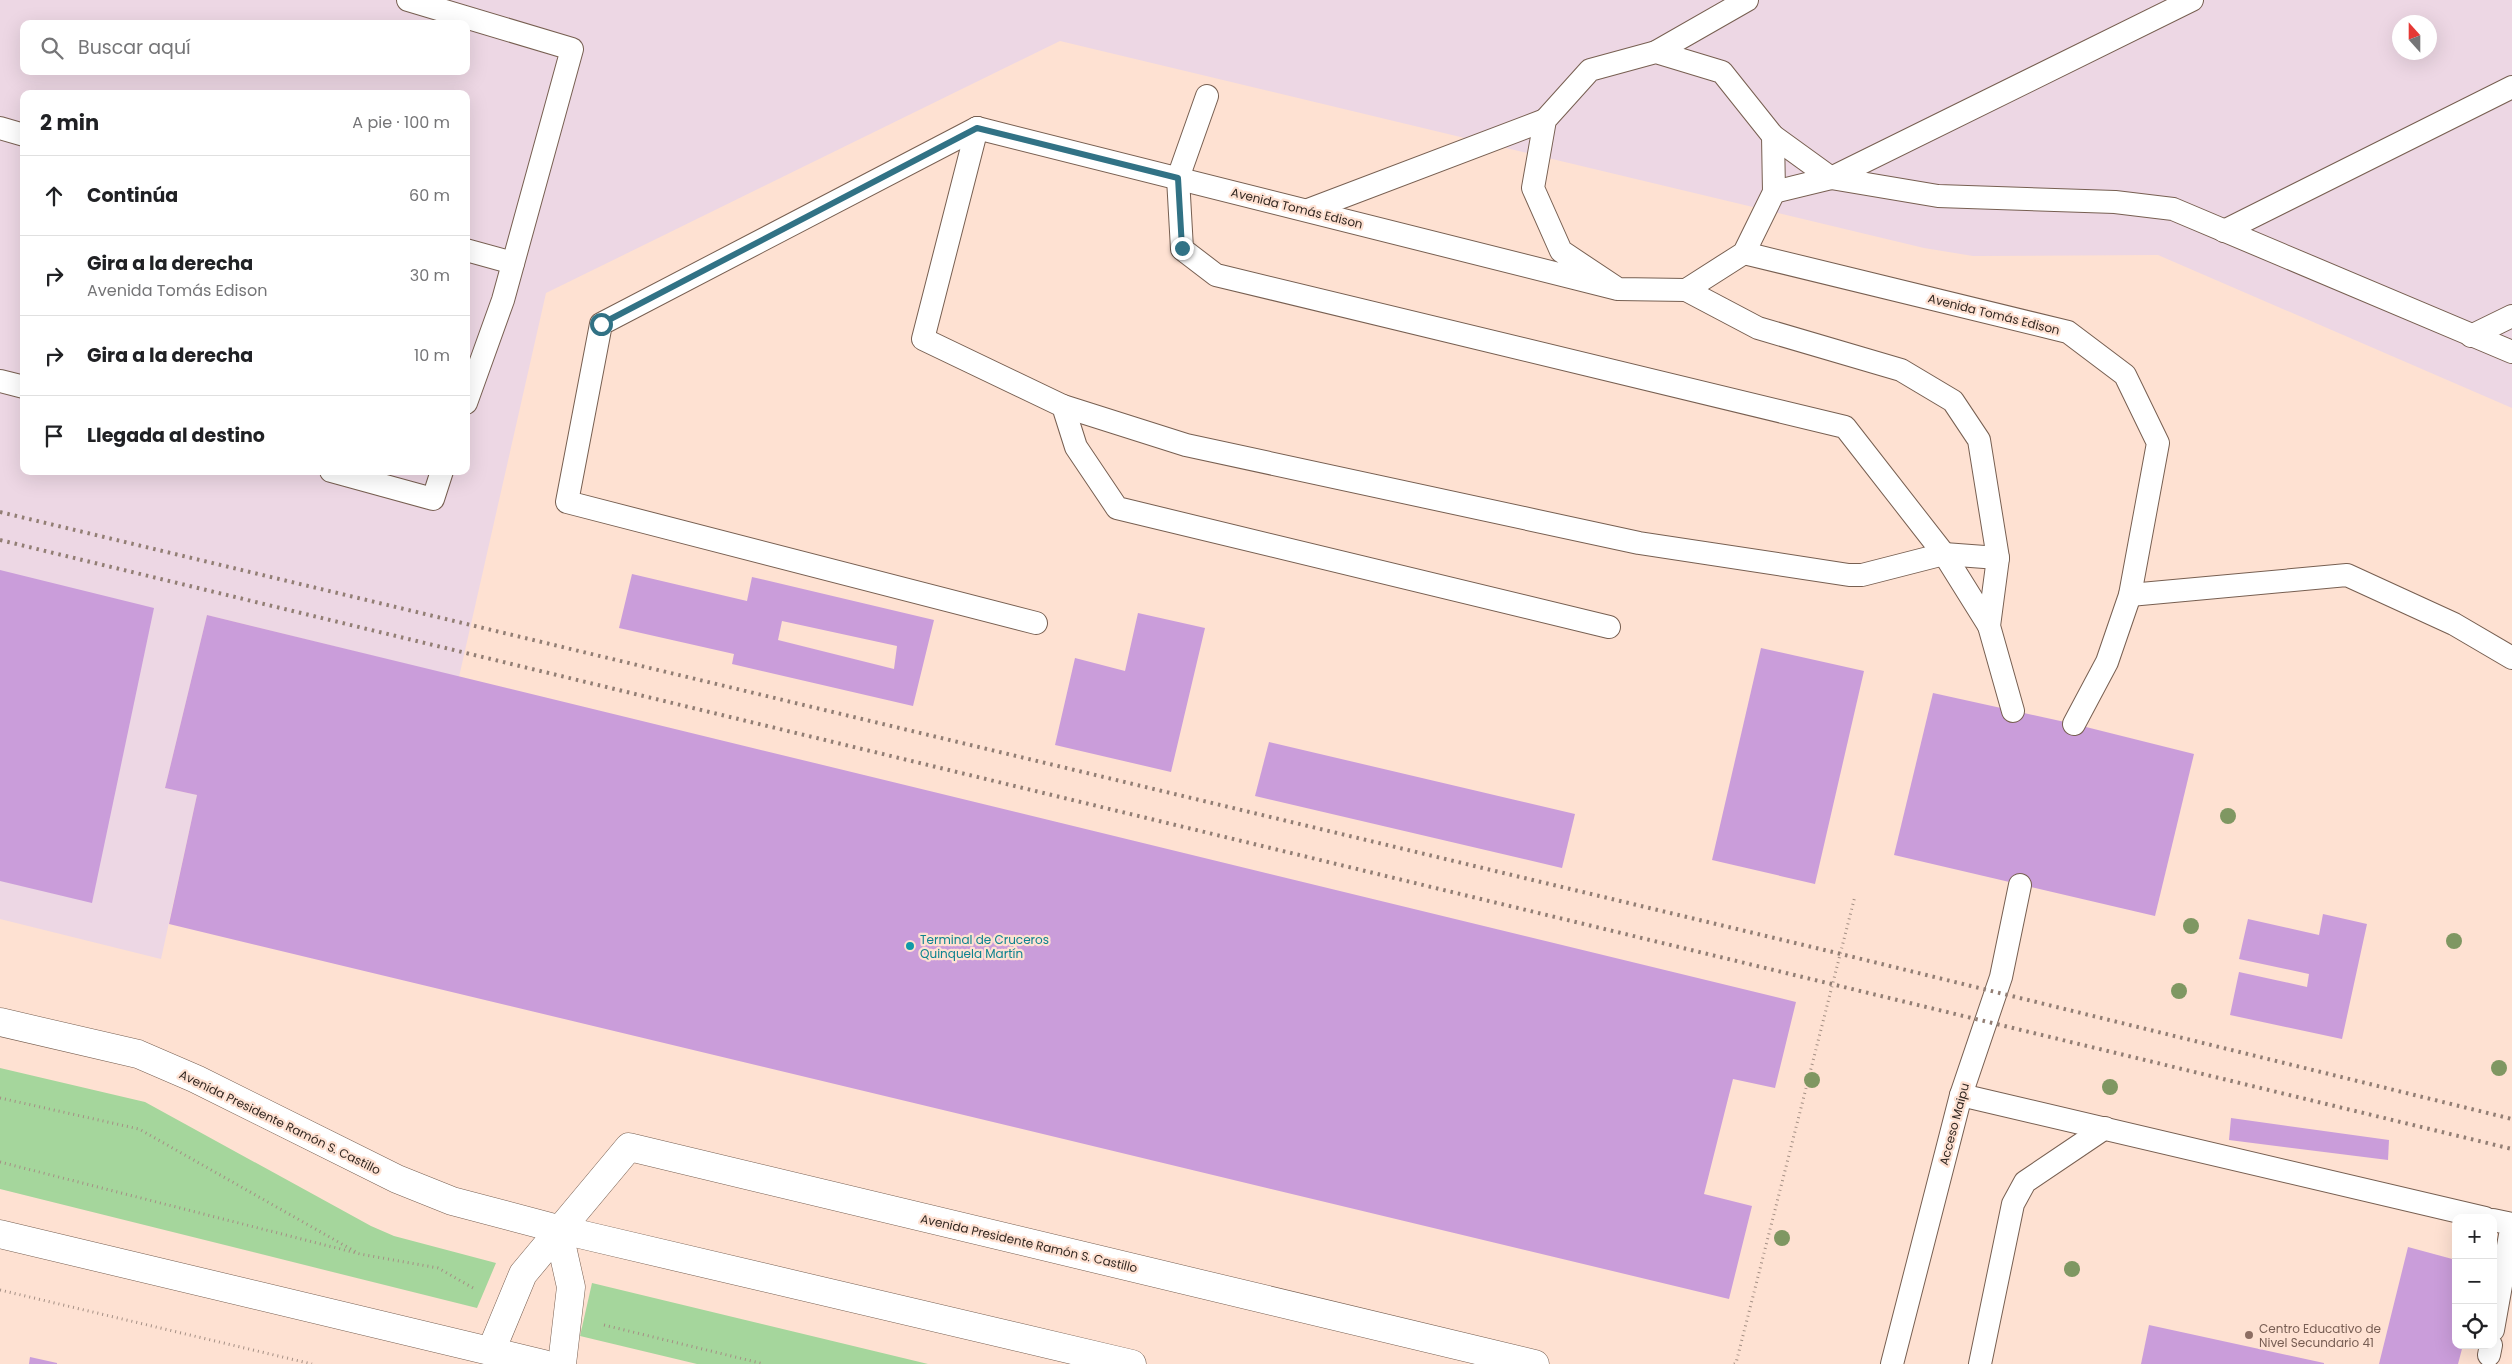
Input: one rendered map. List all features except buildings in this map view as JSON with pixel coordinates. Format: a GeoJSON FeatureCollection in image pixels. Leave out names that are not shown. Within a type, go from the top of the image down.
{"type":"FeatureCollection","features":[{"type":"Feature","properties":{"kind":"main road","name":"Avenida Presidente Ramón S. Castillo"},"geometry":{"type":"LineString","coordinates":[[0,1022],[138,1054],[196,1079],[397,1180],[452,1201],[558,1229],[1132,1364]]}},
{"type":"Feature","properties":{"kind":"main road","name":"Avenida Presidente Ramón S. Castillo"},"geometry":{"type":"LineString","coordinates":[[558,1229],[628,1147],[1534,1364]]}},
{"type":"Feature","properties":{"kind":"main road"},"geometry":{"type":"LineString","coordinates":[[491,1351],[524,1274],[558,1229]]}},
{"type":"Feature","properties":{"kind":"main road"},"geometry":{"type":"LineString","coordinates":[[558,1229],[571,1287],[562,1364]]}},
{"type":"Feature","properties":{"kind":"main road"},"geometry":{"type":"LineString","coordinates":[[0,1234],[544,1364]]}},
{"type":"Feature","properties":{"kind":"lane"},"geometry":{"type":"LineString","coordinates":[[408,0],[572,48],[503,300],[470,392]]}},
{"type":"Feature","properties":{"kind":"lane"},"geometry":{"type":"LineString","coordinates":[[1308,210],[1545,120],[1590,70],[1656,52],[1747,0]]}},
{"type":"Feature","properties":{"kind":"lane"},"geometry":{"type":"LineString","coordinates":[[1774,192],[1831,178],[2192,0]]}},
{"type":"Feature","properties":{"kind":"lane"},"geometry":{"type":"LineString","coordinates":[[1656,52],[1722,72],[1773,136],[1831,178],[1938,196],[2115,202],[2173,209],[2512,352]]}},
{"type":"Feature","properties":{"kind":"lane"},"geometry":{"type":"LineString","coordinates":[[2224,231],[2512,87]]}},
{"type":"Feature","properties":{"kind":"lane"},"geometry":{"type":"LineString","coordinates":[[1207,96],[1178,178],[1182,248],[1216,275],[1845,427],[1944,554],[1989,626],[2012,711]]}},
{"type":"Feature","properties":{"kind":"lane"},"geometry":{"type":"LineString","coordinates":[[1545,120],[1533,188],[1561,250],[1618,288]]}},
{"type":"Feature","properties":{"kind":"lane"},"geometry":{"type":"LineString","coordinates":[[0,128],[20,134]]}},
{"type":"Feature","properties":{"kind":"lane"},"geometry":{"type":"LineString","coordinates":[[977,128],[923,339],[1063,406],[1186,445],[1639,543],[1862,575],[1944,554],[1998,558]]}},
{"type":"Feature","properties":{"kind":"lane"},"geometry":{"type":"LineString","coordinates":[[977,128],[601,324],[567,502],[1036,623]]}},
{"type":"Feature","properties":{"kind":"lane","name":"Avenida Tomás Edison"},"geometry":{"type":"LineString","coordinates":[[977,128],[1618,288],[1686,290]]}},
{"type":"Feature","properties":{"kind":"lane"},"geometry":{"type":"LineString","coordinates":[[1773,136],[1774,192],[1744,253],[1686,290],[1758,328],[1901,370],[1953,401],[1979,440],[1998,558],[1989,626]]}},
{"type":"Feature","properties":{"kind":"lane"},"geometry":{"type":"LineString","coordinates":[[470,251],[513,263]]}},
{"type":"Feature","properties":{"kind":"lane","name":"Avenida Tomás Edison"},"geometry":{"type":"LineString","coordinates":[[1744,253],[2068,332],[2125,375],[2158,443],[2130,595]]}},
{"type":"Feature","properties":{"kind":"lane"},"geometry":{"type":"LineString","coordinates":[[2471,336],[2512,316]]}},
{"type":"Feature","properties":{"kind":"lane"},"geometry":{"type":"LineString","coordinates":[[0,381],[20,386]]}},
{"type":"Feature","properties":{"kind":"lane"},"geometry":{"type":"LineString","coordinates":[[1063,406],[1076,447],[1118,508],[1609,627]]}},
{"type":"Feature","properties":{"kind":"lane"},"geometry":{"type":"LineString","coordinates":[[345,475],[432,499],[441,475]]}},
{"type":"Feature","properties":{"kind":"lane"},"geometry":{"type":"LineString","coordinates":[[2074,724],[2107,662],[2130,595],[2347,575],[2454,624],[2512,658]]}},
{"type":"Feature","properties":{"kind":"lane","name":"Acceso Maipu"},"geometry":{"type":"LineString","coordinates":[[1892,1364],[1961,1095],[2001,977],[2020,885]]}},
{"type":"Feature","properties":{"kind":"lane"},"geometry":{"type":"LineString","coordinates":[[1961,1095],[2469,1214]]}},
{"type":"Feature","properties":{"kind":"lane"},"geometry":{"type":"LineString","coordinates":[[1980,1364],[2012,1204],[2025,1182],[2105,1128]]}},
{"type":"Feature","properties":{"kind":"lane"},"geometry":{"type":"LineString","coordinates":[[2497,1221],[2512,1224],[2497,1308]]}},
{"type":"Feature","properties":{"kind":"path"},"geometry":{"type":"LineString","coordinates":[[1734,1364],[1855,896]]}},
{"type":"Feature","properties":{"kind":"path"},"geometry":{"type":"LineString","coordinates":[[0,1103],[1,1099],[139,1129],[360,1254]]}},
{"type":"Feature","properties":{"kind":"path"},"geometry":{"type":"LineString","coordinates":[[0,1162],[360,1254],[438,1268],[481,1293],[512,1302]]}},
{"type":"Feature","properties":{"kind":"path"},"geometry":{"type":"LineString","coordinates":[[0,1290],[312,1364]]}},
{"type":"Feature","properties":{"kind":"path"},"geometry":{"type":"LineString","coordinates":[[568,1316],[764,1364]]}},
{"type":"Feature","properties":{"kind":"shaded area"},"geometry":{"type":"Polygon","coordinates":[[[0,0],[2512,0],[2512,408],[2158,255],[1973,256],[1924,248],[1060,41],[546,293],[459,677],[207,615],[165,788],[197,795],[161,959],[0,919],[0,0]]]}},
{"type":"Feature","properties":{"kind":"green space"},"geometry":{"type":"Polygon","coordinates":[[[0,1068],[145,1102],[371,1226],[394,1236],[496,1263],[477,1308],[0,1189],[0,1068]]]}},
{"type":"Feature","properties":{"kind":"green space"},"geometry":{"type":"Polygon","coordinates":[[[592,1283],[928,1364],[697,1364],[580,1336],[592,1283]]]}},
{"type":"Feature","properties":{"kind":"railway"},"geometry":{"type":"LineString","coordinates":[[0,512],[1841,954],[2512,1119]]}},
{"type":"Feature","properties":{"kind":"railway"},"geometry":{"type":"LineString","coordinates":[[0,540],[2512,1149]]}},
{"type":"Feature","properties":{"kind":"place","name":"Terminal de Cruceros Quinquela Martín"},"geometry":{"type":"Point","coordinates":[910,946]}},
{"type":"Feature","properties":{"kind":"place","name":"Centro Educativo de Nivel Secundario 41"},"geometry":{"type":"Point","coordinates":[2249,1335]}},
{"type":"Feature","properties":{"kind":"route"},"geometry":{"type":"LineString","coordinates":[[601,324],[977,128],[1178,178],[1182,248]]}}]}
